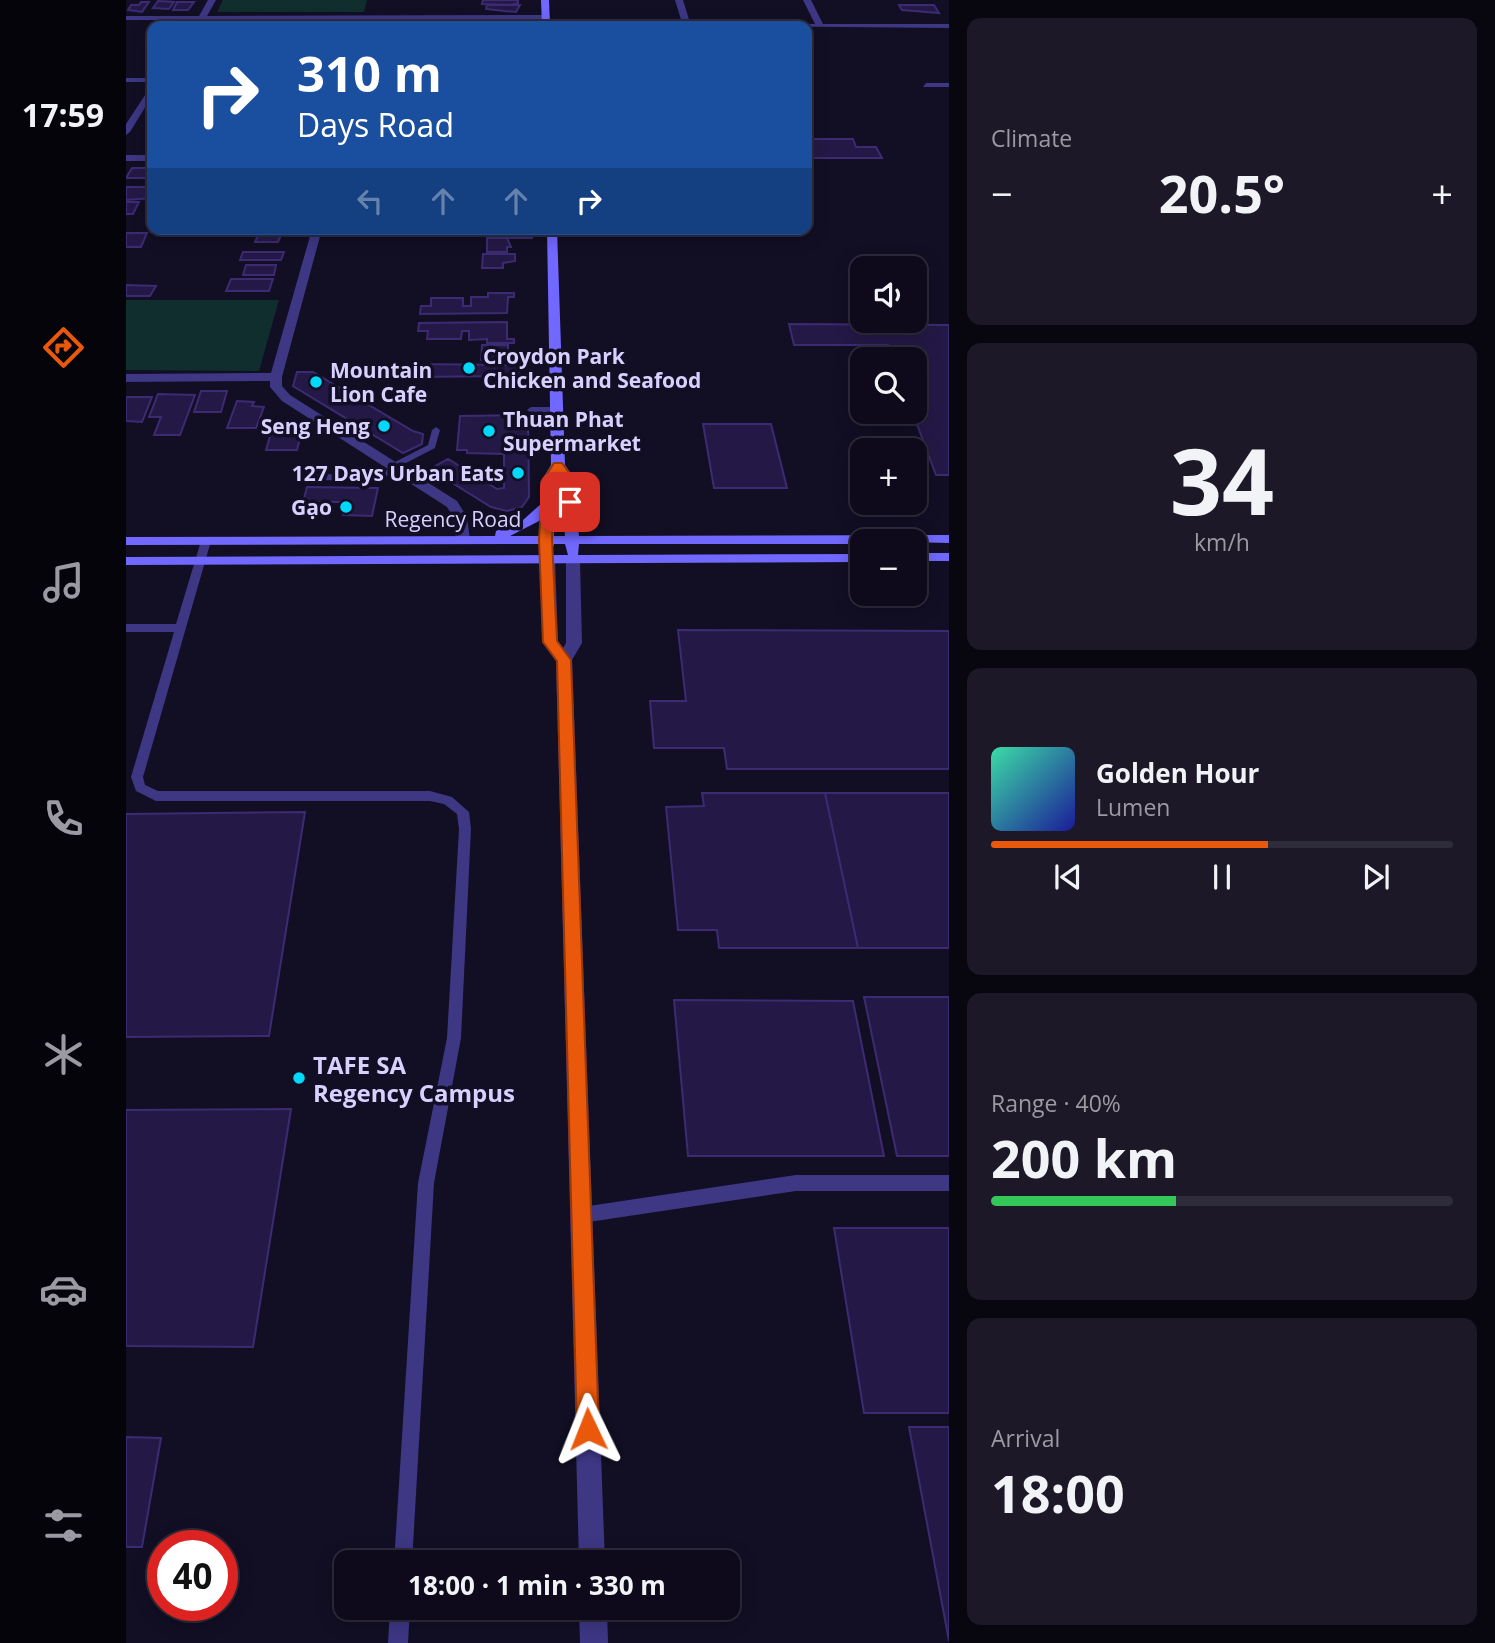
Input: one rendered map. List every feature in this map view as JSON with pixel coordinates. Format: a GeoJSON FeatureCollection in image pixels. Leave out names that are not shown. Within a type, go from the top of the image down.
{"type":"FeatureCollection","features":[{"type":"Feature","properties":{"kind":"main road"},"geometry":{"type":"LineString","coordinates":[[545,0],[546,21]]}},
{"type":"Feature","properties":{"kind":"main road"},"geometry":{"type":"LineString","coordinates":[[548,559],[546,540],[549,480],[558,465],[552,235]]}},
{"type":"Feature","properties":{"kind":"main road"},"geometry":{"type":"LineString","coordinates":[[558,465],[567,478],[573,559]]}},
{"type":"Feature","properties":{"kind":"main road"},"geometry":{"type":"LineString","coordinates":[[470,540],[517,530],[542,514],[548,503]]}},
{"type":"Feature","properties":{"kind":"main road","name":"Regency Road"},"geometry":{"type":"LineString","coordinates":[[126,541],[949,539]]}},
{"type":"Feature","properties":{"kind":"main road"},"geometry":{"type":"LineString","coordinates":[[927,557],[949,557]]}},
{"type":"Feature","properties":{"kind":"main road","name":"Regency Road"},"geometry":{"type":"LineString","coordinates":[[126,561],[850,558]]}},
{"type":"Feature","properties":{"kind":"street"},"geometry":{"type":"LineString","coordinates":[[200,21],[212,0]]}},
{"type":"Feature","properties":{"kind":"street"},"geometry":{"type":"LineString","coordinates":[[679,0],[685,21]]}},
{"type":"Feature","properties":{"kind":"street"},"geometry":{"type":"LineString","coordinates":[[807,0],[820,26]]}},
{"type":"Feature","properties":{"kind":"street"},"geometry":{"type":"LineString","coordinates":[[126,18],[375,13],[533,21]]}},
{"type":"Feature","properties":{"kind":"street"},"geometry":{"type":"LineString","coordinates":[[479,21],[480,17]]}},
{"type":"Feature","properties":{"kind":"street"},"geometry":{"type":"LineString","coordinates":[[812,26],[949,26]]}},
{"type":"Feature","properties":{"kind":"street"},"geometry":{"type":"LineString","coordinates":[[126,80],[147,80]]}},
{"type":"Feature","properties":{"kind":"street"},"geometry":{"type":"LineString","coordinates":[[926,85],[949,85]]}},
{"type":"Feature","properties":{"kind":"street"},"geometry":{"type":"LineString","coordinates":[[126,132],[147,97]]}},
{"type":"Feature","properties":{"kind":"street"},"geometry":{"type":"LineString","coordinates":[[141,105],[147,105]]}},
{"type":"Feature","properties":{"kind":"street"},"geometry":{"type":"LineString","coordinates":[[126,158],[147,158]]}},
{"type":"Feature","properties":{"kind":"street"},"geometry":{"type":"LineString","coordinates":[[315,235],[276,377],[276,387],[286,398],[452,504],[470,540]]}},
{"type":"Feature","properties":{"kind":"street"},"geometry":{"type":"LineString","coordinates":[[126,378],[276,377]]}},
{"type":"Feature","properties":{"kind":"street"},"geometry":{"type":"LineString","coordinates":[[548,559],[550,642],[564,660]]}},
{"type":"Feature","properties":{"kind":"street"},"geometry":{"type":"LineString","coordinates":[[573,559],[574,643],[564,660],[592,1550]]}},
{"type":"Feature","properties":{"kind":"street"},"geometry":{"type":"LineString","coordinates":[[593,1620],[594,1643]]}},
{"type":"Feature","properties":{"kind":"lane"},"geometry":{"type":"LineString","coordinates":[[527,386],[556,386]]}},
{"type":"Feature","properties":{"kind":"lane"},"geometry":{"type":"LineString","coordinates":[[531,410],[557,410]]}},
{"type":"Feature","properties":{"kind":"lane"},"geometry":{"type":"LineString","coordinates":[[315,477],[377,478],[432,446],[436,430]]}},
{"type":"Feature","properties":{"kind":"lane"},"geometry":{"type":"LineString","coordinates":[[206,541],[137,777],[140,788],[156,796],[430,796],[448,800],[463,812],[464,848],[454,1038],[426,1183],[404,1550]]}},
{"type":"Feature","properties":{"kind":"lane"},"geometry":{"type":"LineString","coordinates":[[126,628],[182,628]]}},
{"type":"Feature","properties":{"kind":"lane"},"geometry":{"type":"LineString","coordinates":[[582,1215],[796,1183],[949,1184]]}},
{"type":"Feature","properties":{"kind":"lane"},"geometry":{"type":"LineString","coordinates":[[398,1643],[399,1620]]}},
{"type":"Feature","properties":{"kind":"green space"},"geometry":{"type":"Polygon","coordinates":[[[223,0],[367,0],[364,12],[217,12],[223,0]]]}},
{"type":"Feature","properties":{"kind":"green space"},"geometry":{"type":"Polygon","coordinates":[[[126,300],[279,300],[259,371],[126,370],[126,300]]]}},
{"type":"Feature","properties":{"kind":"building"},"geometry":{"type":"Polygon","coordinates":[[[483,0],[518,0],[518,3],[482,4],[483,0]]]}},
{"type":"Feature","properties":{"kind":"building"},"geometry":{"type":"Polygon","coordinates":[[[158,1],[174,2],[169,9],[153,8],[158,1]]]}},
{"type":"Feature","properties":{"kind":"building"},"geometry":{"type":"Polygon","coordinates":[[[141,2],[149,2],[142,12],[128,10],[131,5],[139,5],[141,2]]]}},
{"type":"Feature","properties":{"kind":"building"},"geometry":{"type":"Polygon","coordinates":[[[177,2],[194,2],[188,10],[173,10],[177,2]]]}},
{"type":"Feature","properties":{"kind":"building"},"geometry":{"type":"Polygon","coordinates":[[[487,5],[520,5],[516,12],[486,9],[487,5]]]}},
{"type":"Feature","properties":{"kind":"building"},"geometry":{"type":"Polygon","coordinates":[[[899,5],[934,5],[939,13],[902,10],[899,5]]]}},
{"type":"Feature","properties":{"kind":"building"},"geometry":{"type":"Polygon","coordinates":[[[812,139],[853,139],[856,147],[876,147],[882,158],[812,158],[812,139]]]}},
{"type":"Feature","properties":{"kind":"building"},"geometry":{"type":"Polygon","coordinates":[[[132,168],[147,168],[147,178],[126,178],[132,168]]]}},
{"type":"Feature","properties":{"kind":"building"},"geometry":{"type":"Polygon","coordinates":[[[126,187],[147,187],[147,198],[126,200],[126,187]]]}},
{"type":"Feature","properties":{"kind":"building"},"geometry":{"type":"Polygon","coordinates":[[[126,202],[139,202],[133,214],[126,214],[126,202]]]}},
{"type":"Feature","properties":{"kind":"building"},"geometry":{"type":"Polygon","coordinates":[[[126,233],[147,233],[141,247],[126,247],[126,233]]]}},
{"type":"Feature","properties":{"kind":"building"},"geometry":{"type":"Polygon","coordinates":[[[258,235],[281,235],[278,242],[255,242],[258,235]]]}},
{"type":"Feature","properties":{"kind":"building"},"geometry":{"type":"Polygon","coordinates":[[[503,235],[532,235],[532,238],[503,238],[503,235]]]}},
{"type":"Feature","properties":{"kind":"building"},"geometry":{"type":"Polygon","coordinates":[[[487,238],[507,238],[511,247],[507,247],[507,252],[487,252],[487,238]]]}},
{"type":"Feature","properties":{"kind":"building"},"geometry":{"type":"Polygon","coordinates":[[[243,252],[284,252],[281,260],[240,260],[243,252]]]}},
{"type":"Feature","properties":{"kind":"building"},"geometry":{"type":"Polygon","coordinates":[[[483,254],[515,254],[515,261],[503,263],[503,268],[482,268],[483,254]]]}},
{"type":"Feature","properties":{"kind":"building"},"geometry":{"type":"Polygon","coordinates":[[[246,265],[276,265],[274,275],[243,275],[246,265]]]}},
{"type":"Feature","properties":{"kind":"building"},"geometry":{"type":"Polygon","coordinates":[[[231,279],[273,279],[269,291],[226,291],[231,279]]]}},
{"type":"Feature","properties":{"kind":"building"},"geometry":{"type":"Polygon","coordinates":[[[126,285],[156,286],[150,296],[126,296],[126,285]]]}},
{"type":"Feature","properties":{"kind":"building"},"geometry":{"type":"Polygon","coordinates":[[[488,293],[514,293],[514,297],[508,297],[507,313],[420,314],[421,306],[431,306],[431,298],[463,298],[463,306],[471,306],[471,297],[488,297],[488,293]]]}},
{"type":"Feature","properties":{"kind":"building"},"geometry":{"type":"Polygon","coordinates":[[[507,322],[507,339],[514,339],[514,343],[487,343],[487,339],[469,340],[469,331],[462,331],[461,339],[427,339],[428,331],[418,331],[419,323],[507,322]]]}},
{"type":"Feature","properties":{"kind":"building"},"geometry":{"type":"Polygon","coordinates":[[[789,324],[850,324],[850,333],[927,333],[927,325],[949,325],[949,475],[936,475],[927,451],[927,438],[922,438],[917,424],[927,424],[927,347],[794,345],[789,324]]]}},
{"type":"Feature","properties":{"kind":"building"},"geometry":{"type":"Polygon","coordinates":[[[482,345],[508,345],[508,352],[503,352],[503,360],[481,360],[482,345]]]}},
{"type":"Feature","properties":{"kind":"building"},"geometry":{"type":"Polygon","coordinates":[[[414,364],[520,365],[519,376],[412,377],[414,364]]]}},
{"type":"Feature","properties":{"kind":"building"},"geometry":{"type":"Polygon","coordinates":[[[297,372],[313,372],[413,431],[423,434],[422,444],[403,453],[293,386],[297,372]]]}},
{"type":"Feature","properties":{"kind":"building"},"geometry":{"type":"Polygon","coordinates":[[[201,391],[227,391],[221,412],[194,412],[201,391]]]}},
{"type":"Feature","properties":{"kind":"building"},"geometry":{"type":"Polygon","coordinates":[[[158,394],[195,395],[180,435],[154,435],[161,417],[149,417],[158,394]]]}},
{"type":"Feature","properties":{"kind":"building"},"geometry":{"type":"Polygon","coordinates":[[[126,397],[152,397],[142,422],[126,421],[126,397]]]}},
{"type":"Feature","properties":{"kind":"building"},"geometry":{"type":"Polygon","coordinates":[[[237,401],[254,402],[252,406],[264,407],[256,428],[227,428],[237,401]]]}},
{"type":"Feature","properties":{"kind":"building"},"geometry":{"type":"Polygon","coordinates":[[[528,415],[529,497],[522,507],[507,511],[491,507],[430,469],[448,459],[497,489],[504,488],[504,454],[467,453],[467,450],[457,450],[460,416],[528,415]]]}},
{"type":"Feature","properties":{"kind":"building"},"geometry":{"type":"Polygon","coordinates":[[[703,424],[771,424],[787,488],[714,488],[703,424]]]}},
{"type":"Feature","properties":{"kind":"building"},"geometry":{"type":"Polygon","coordinates":[[[273,426],[303,426],[297,450],[266,450],[273,426]]]}},
{"type":"Feature","properties":{"kind":"building"},"geometry":{"type":"Polygon","coordinates":[[[307,487],[378,488],[372,516],[343,515],[346,502],[303,502],[307,487]]]}},
{"type":"Feature","properties":{"kind":"building"},"geometry":{"type":"Polygon","coordinates":[[[678,630],[949,631],[949,769],[727,769],[724,748],[654,748],[650,701],[686,701],[678,630]]]}},
{"type":"Feature","properties":{"kind":"building"},"geometry":{"type":"Polygon","coordinates":[[[702,793],[825,793],[858,948],[719,948],[717,930],[678,930],[666,807],[704,806],[702,793]]]}},
{"type":"Feature","properties":{"kind":"building"},"geometry":{"type":"Polygon","coordinates":[[[825,793],[949,793],[949,948],[858,948],[825,793]]]}},
{"type":"Feature","properties":{"kind":"building"},"geometry":{"type":"Polygon","coordinates":[[[305,812],[269,1036],[126,1037],[126,814],[305,812]]]}},
{"type":"Feature","properties":{"kind":"building"},"geometry":{"type":"Polygon","coordinates":[[[864,997],[949,997],[949,1156],[897,1156],[864,997]]]}},
{"type":"Feature","properties":{"kind":"building"},"geometry":{"type":"Polygon","coordinates":[[[674,1000],[853,1001],[884,1156],[688,1156],[674,1000]]]}},
{"type":"Feature","properties":{"kind":"building"},"geometry":{"type":"Polygon","coordinates":[[[291,1109],[253,1347],[126,1346],[126,1110],[291,1109]]]}},
{"type":"Feature","properties":{"kind":"building"},"geometry":{"type":"Polygon","coordinates":[[[834,1228],[949,1228],[949,1413],[864,1413],[834,1228]]]}},
{"type":"Feature","properties":{"kind":"building"},"geometry":{"type":"Polygon","coordinates":[[[909,1427],[949,1427],[949,1641],[909,1427]]]}},
{"type":"Feature","properties":{"kind":"building"},"geometry":{"type":"Polygon","coordinates":[[[126,1437],[161,1438],[142,1547],[126,1547],[126,1437]]]}},
{"type":"Feature","properties":{"kind":"place","name":"Croydon Park Chicken and Seafood"},"geometry":{"type":"Point","coordinates":[469,368]}},
{"type":"Feature","properties":{"kind":"place","name":"Mountain Lion Cafe"},"geometry":{"type":"Point","coordinates":[316,382]}},
{"type":"Feature","properties":{"kind":"place","name":"Seng Heng"},"geometry":{"type":"Point","coordinates":[384,426]}},
{"type":"Feature","properties":{"kind":"place","name":"Thuan Phat Supermarket"},"geometry":{"type":"Point","coordinates":[489,431]}},
{"type":"Feature","properties":{"kind":"place","name":"127 Days Urban Eats"},"geometry":{"type":"Point","coordinates":[518,473]}},
{"type":"Feature","properties":{"kind":"place","name":"Gạo"},"geometry":{"type":"Point","coordinates":[346,507]}},
{"type":"Feature","properties":{"kind":"place","name":"TAFE SA Regency Campus"},"geometry":{"type":"Point","coordinates":[299,1078]}},
{"type":"Feature","properties":{"kind":"route"},"geometry":{"type":"LineString","coordinates":[[570,502],[567,478],[558,465],[549,480],[546,540],[550,642],[564,660],[588,1429]]}}]}
